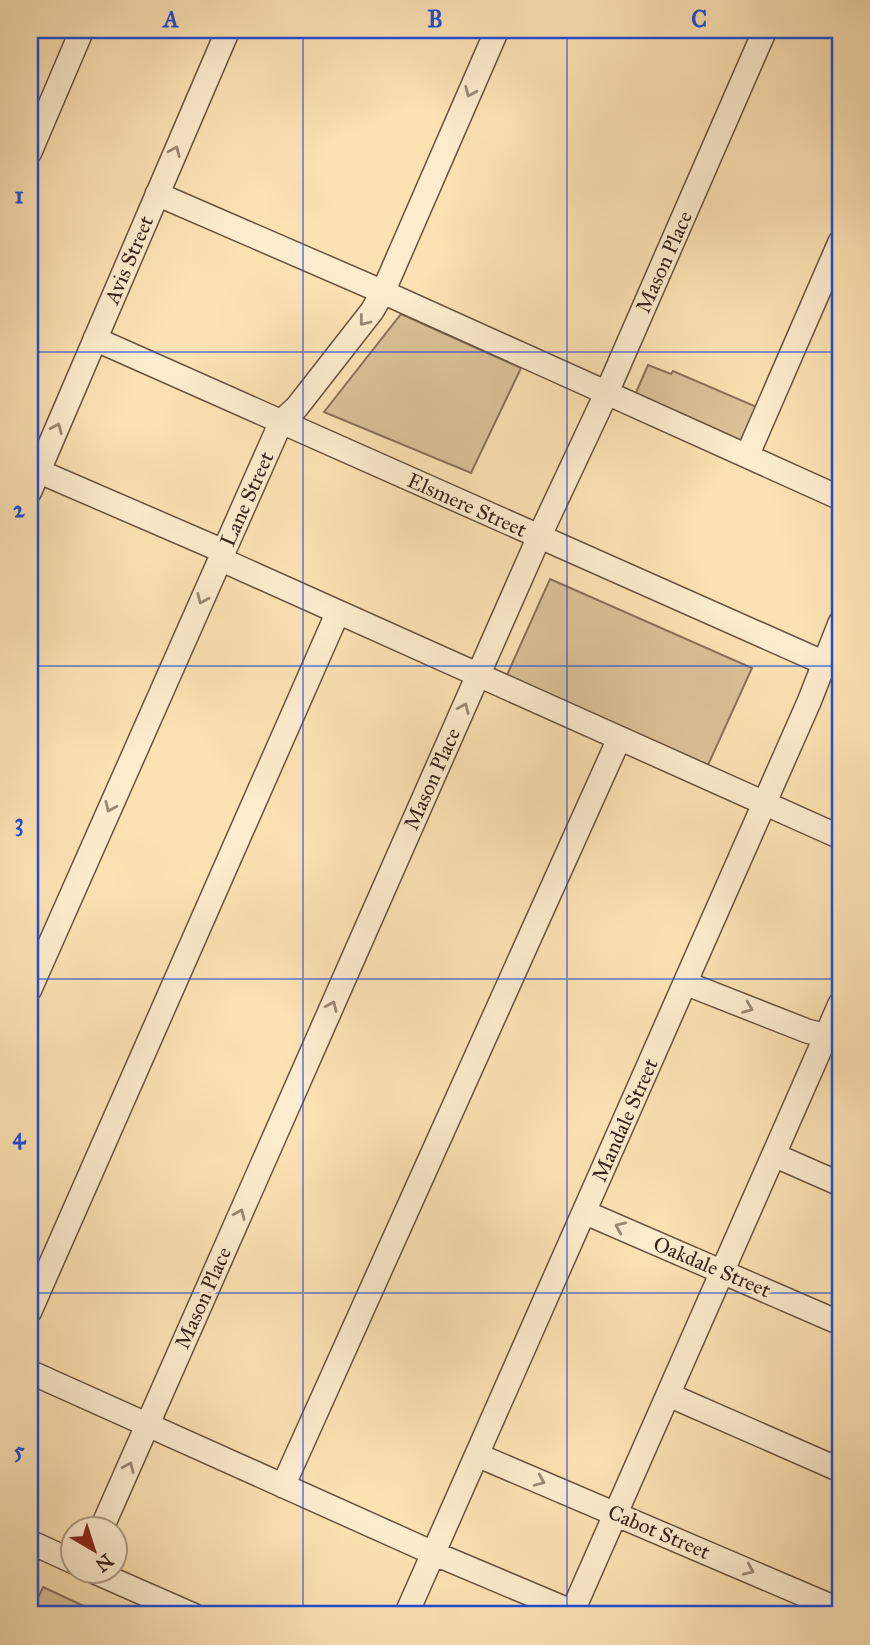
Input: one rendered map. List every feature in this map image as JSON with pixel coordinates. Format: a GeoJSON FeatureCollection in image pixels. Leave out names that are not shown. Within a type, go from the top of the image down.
{"type":"FeatureCollection","features":[{"type":"Feature","properties":{"kind":"street"},"geometry":{"type":"LineString","coordinates":[[30,152],[82,30]]}},
{"type":"Feature","properties":{"kind":"street","name":"Avis Street"},"geometry":{"type":"LineString","coordinates":[[34,481],[228,30]]}},
{"type":"Feature","properties":{"kind":"street","name":"Lane Street"},"geometry":{"type":"LineString","coordinates":[[30,989],[281,422],[297,407],[372,311],[383,292],[497,30]]}},
{"type":"Feature","properties":{"kind":"street","name":"Mason Place"},"geometry":{"type":"LineString","coordinates":[[107,1516],[765,30]]}},
{"type":"Feature","properties":{"kind":"street"},"geometry":{"type":"LineString","coordinates":[[157,194],[383,292],[840,498]]}},
{"type":"Feature","properties":{"kind":"street"},"geometry":{"type":"LineString","coordinates":[[747,456],[840,242]]}},
{"type":"Feature","properties":{"kind":"street","name":"Elsmere Street"},"geometry":{"type":"LineString","coordinates":[[95,339],[832,667]]}},
{"type":"Feature","properties":{"kind":"street"},"geometry":{"type":"LineString","coordinates":[[34,481],[222,555],[338,612],[840,837]]}},
{"type":"Feature","properties":{"kind":"street"},"geometry":{"type":"LineString","coordinates":[[30,1311],[338,612]]}},
{"type":"Feature","properties":{"kind":"street","name":"Mandale Street"},"geometry":{"type":"LineString","coordinates":[[405,1615],[764,804],[832,667],[840,624]]}},
{"type":"Feature","properties":{"kind":"street"},"geometry":{"type":"LineString","coordinates":[[283,1486],[619,739]]}},
{"type":"Feature","properties":{"kind":"street"},"geometry":{"type":"LineString","coordinates":[[685,983],[807,1031],[833,1038]]}},
{"type":"Feature","properties":{"kind":"street"},"geometry":{"type":"LineString","coordinates":[[30,1372],[572,1614],[774,1155],[833,1038],[840,1004]]}},
{"type":"Feature","properties":{"kind":"street"},"geometry":{"type":"LineString","coordinates":[[774,1155],[840,1184]]}},
{"type":"Feature","properties":{"kind":"street","name":"Oakdale Street"},"geometry":{"type":"LineString","coordinates":[[584,1212],[840,1323]]}},
{"type":"Feature","properties":{"kind":"street"},"geometry":{"type":"LineString","coordinates":[[669,1395],[840,1470]]}},
{"type":"Feature","properties":{"kind":"street","name":"Cabot Street"},"geometry":{"type":"LineString","coordinates":[[477,1455],[840,1610]]}},
{"type":"Feature","properties":{"kind":"street"},"geometry":{"type":"LineString","coordinates":[[31,1546],[60,1557]]}},
{"type":"Feature","properties":{"kind":"street"},"geometry":{"type":"LineString","coordinates":[[127,1586],[193,1615]]}},
{"type":"Feature","properties":{"kind":"shaded area"},"geometry":{"type":"Polygon","coordinates":[[[401,314],[521,368],[471,473],[324,412],[401,314]]]}},
{"type":"Feature","properties":{"kind":"shaded area"},"geometry":{"type":"Polygon","coordinates":[[[648,365],[671,374],[673,371],[759,408],[744,444],[634,397],[648,365]]]}},
{"type":"Feature","properties":{"kind":"shaded area"},"geometry":{"type":"Polygon","coordinates":[[[550,579],[752,668],[708,765],[507,675],[550,579]]]}},
{"type":"Feature","properties":{"kind":"shaded area"},"geometry":{"type":"Polygon","coordinates":[[[43,1587],[103,1615],[30,1615],[43,1587]]]}}]}
